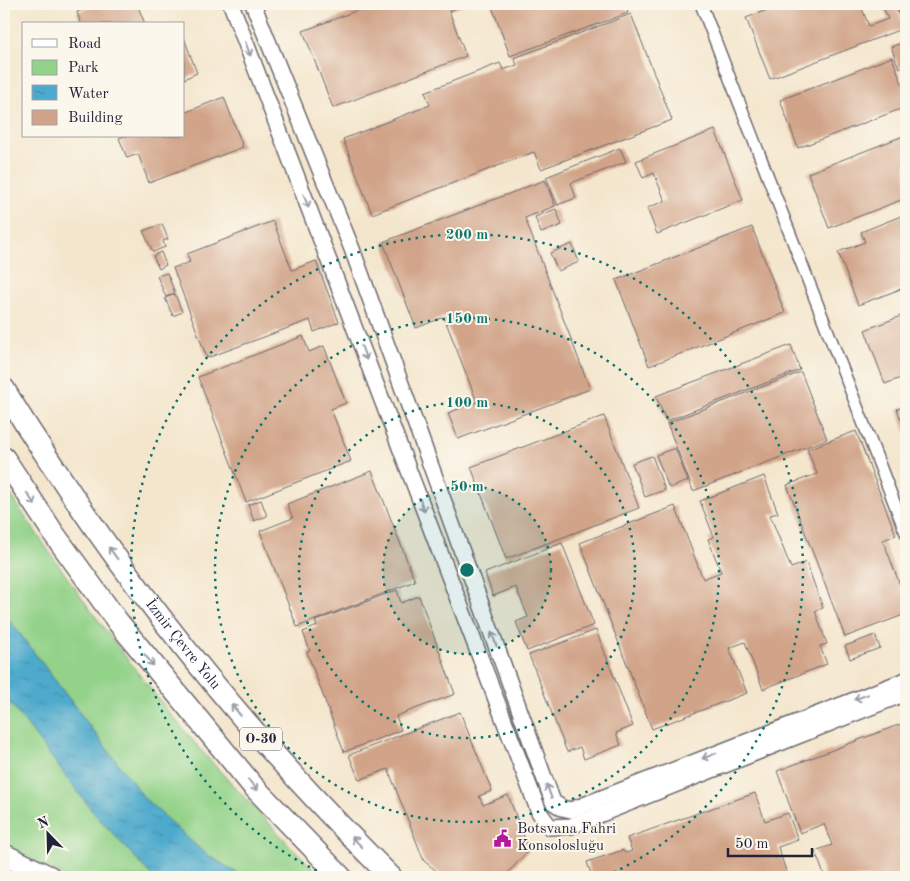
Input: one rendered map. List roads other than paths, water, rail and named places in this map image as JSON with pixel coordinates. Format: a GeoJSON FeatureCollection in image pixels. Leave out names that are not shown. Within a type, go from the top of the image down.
{"type":"FeatureCollection","features":[{"type":"Feature","properties":{"kind":"highway","name":"İzmir Çevre Yolu"},"geometry":{"type":"LineString","coordinates":[[4,390],[87,518],[142,592],[236,711],[324,808],[391,877]]}},
{"type":"Feature","properties":{"kind":"highway","name":"O-30"},"geometry":{"type":"LineString","coordinates":[[4,458],[54,534],[124,630],[253,786],[341,877]]}},
{"type":"Feature","properties":{"kind":"highway"},"geometry":{"type":"LineString","coordinates":[[4,856],[50,877]]}},
{"type":"Feature","properties":{"kind":"street"},"geometry":{"type":"LineString","coordinates":[[231,4],[539,812],[550,827]]}},
{"type":"Feature","properties":{"kind":"street"},"geometry":{"type":"LineString","coordinates":[[253,4],[352,250],[553,802],[562,808],[572,810],[906,680]]}},
{"type":"Feature","properties":{"kind":"street"},"geometry":{"type":"LineString","coordinates":[[701,4],[906,533]]}},
{"type":"Feature","properties":{"kind":"street"},"geometry":{"type":"LineString","coordinates":[[550,827],[571,826],[906,693]]}},
{"type":"Feature","properties":{"kind":"street"},"geometry":{"type":"LineString","coordinates":[[550,827],[562,808]]}},
{"type":"Feature","properties":{"kind":"water"},"geometry":{"type":"Polygon","coordinates":[[[4,613],[145,799],[203,852],[243,877],[153,877],[94,813],[4,695],[4,613]]]}},
{"type":"Feature","properties":{"kind":"place","name":"Botsvana Fahri Konsolosluğu"},"geometry":{"type":"Point","coordinates":[503,838]}}]}
